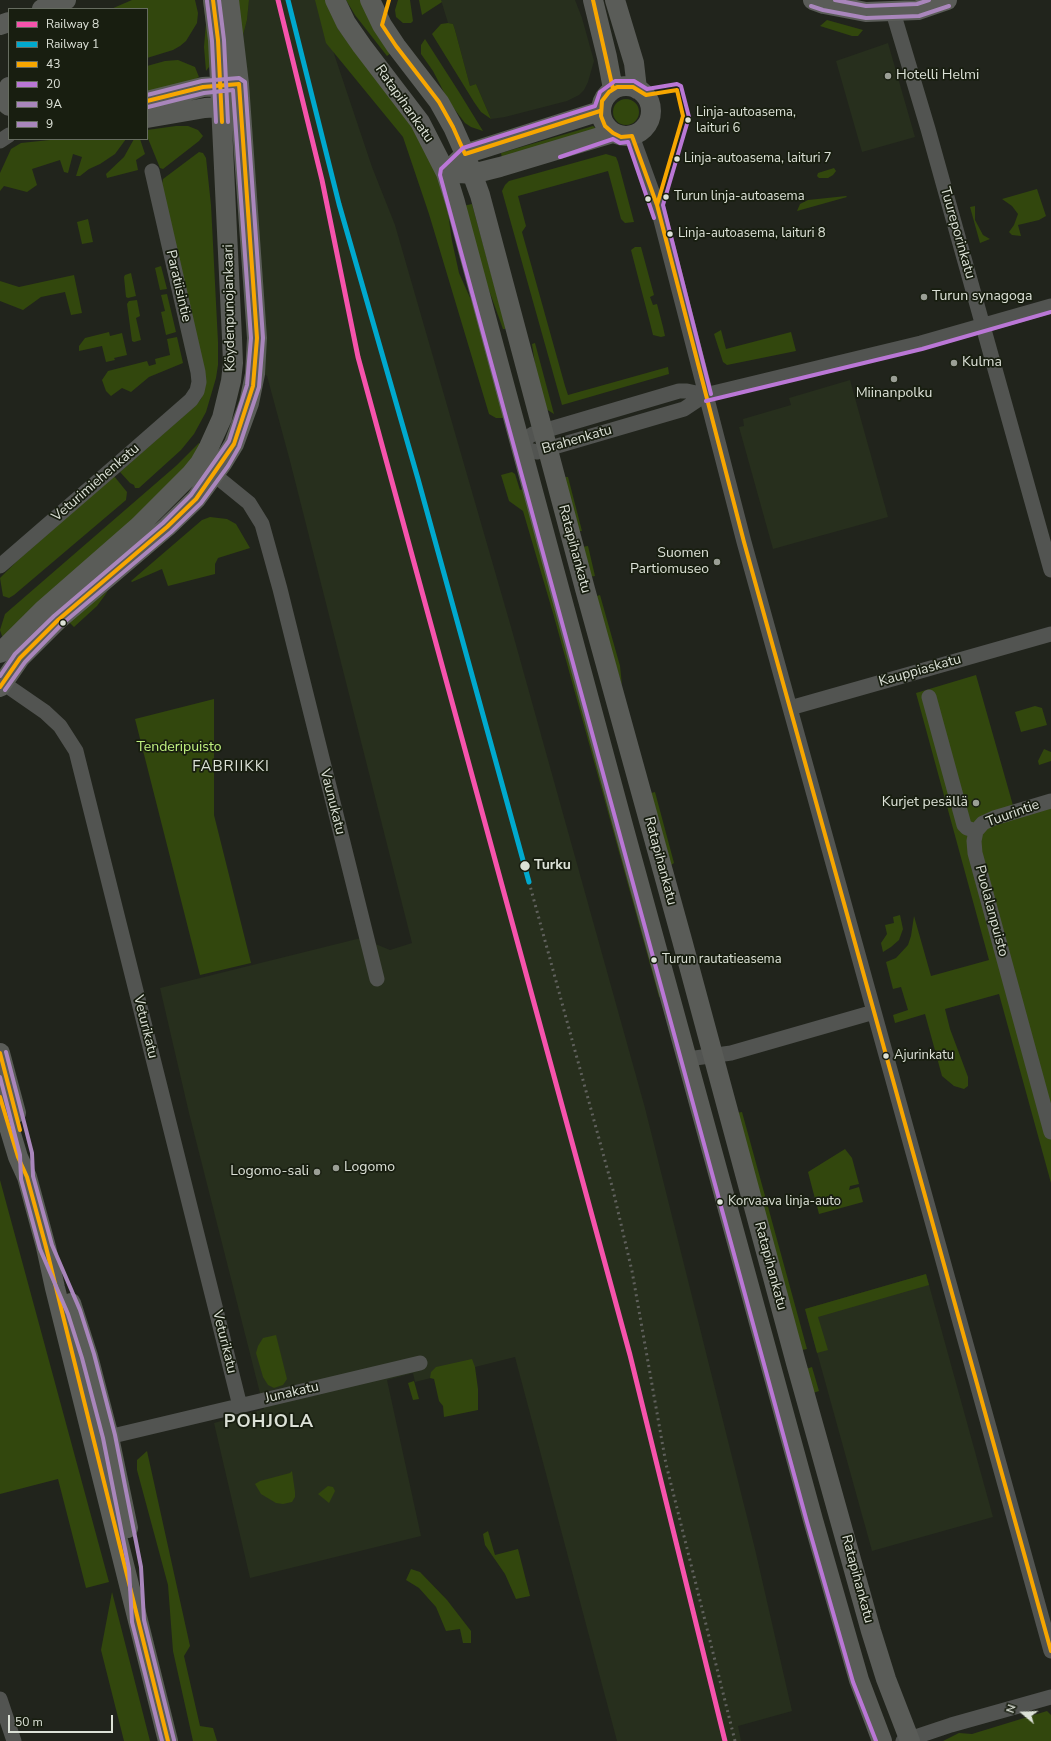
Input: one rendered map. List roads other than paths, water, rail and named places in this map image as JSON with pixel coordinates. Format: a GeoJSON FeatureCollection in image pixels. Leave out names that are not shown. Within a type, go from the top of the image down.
{"type":"FeatureCollection","features":[{"type":"Feature","properties":{"kind":"main road"},"geometry":{"type":"LineString","coordinates":[[45,8],[66,0]]}},
{"type":"Feature","properties":{"kind":"main road"},"geometry":{"type":"LineString","coordinates":[[214,0],[217,26],[230,85]]}},
{"type":"Feature","properties":{"kind":"main road"},"geometry":{"type":"LineString","coordinates":[[229,0],[230,85]]}},
{"type":"Feature","properties":{"kind":"main road","name":"Ratapihankatu"},"geometry":{"type":"LineString","coordinates":[[335,0],[346,23],[362,46],[420,122],[446,173],[850,1650],[868,1706],[882,1741]]}},
{"type":"Feature","properties":{"kind":"main road","name":"Ratapihankatu"},"geometry":{"type":"LineString","coordinates":[[370,0],[382,25],[396,46],[439,102],[453,127],[465,154],[480,195],[545,440],[714,1056],[796,1363],[871,1631],[886,1679],[908,1740]]}},
{"type":"Feature","properties":{"kind":"main road"},"geometry":{"type":"LineString","coordinates":[[593,0],[613,89]]}},
{"type":"Feature","properties":{"kind":"main road"},"geometry":{"type":"LineString","coordinates":[[615,0],[634,63],[637,89]]}},
{"type":"Feature","properties":{"kind":"main road"},"geometry":{"type":"LineString","coordinates":[[813,0],[859,11],[893,12],[918,10],[947,0]]}},
{"type":"Feature","properties":{"kind":"main road"},"geometry":{"type":"LineString","coordinates":[[148,101],[188,90],[230,85]]}},
{"type":"Feature","properties":{"kind":"main road","name":"Köydenpunojankaari"},"geometry":{"type":"LineString","coordinates":[[0,654],[43,610],[234,444],[249,403],[255,374],[257,338],[231,106],[230,85]]}},
{"type":"Feature","properties":{"kind":"main road"},"geometry":{"type":"LineString","coordinates":[[446,173],[472,174],[622,135],[645,128],[651,114],[648,99],[637,89],[628,86],[613,89],[602,101],[600,111],[604,126],[622,135]]}},
{"type":"Feature","properties":{"kind":"main road"},"geometry":{"type":"LineString","coordinates":[[148,118],[231,106]]}},
{"type":"Feature","properties":{"kind":"main road"},"geometry":{"type":"LineString","coordinates":[[446,173],[465,154],[600,111]]}},
{"type":"Feature","properties":{"kind":"main road","name":"Köydenpunojankaari"},"geometry":{"type":"LineString","coordinates":[[1,683],[20,658],[77,602],[183,513],[196,499],[207,469]]}},
{"type":"Feature","properties":{"kind":"main road"},"geometry":{"type":"LineString","coordinates":[[0,1053],[26,1154],[27,1177]]}},
{"type":"Feature","properties":{"kind":"main road"},"geometry":{"type":"LineString","coordinates":[[0,1097],[18,1157],[27,1177],[46,1246],[55,1288],[101,1439],[138,1620],[168,1741]]}},
{"type":"Feature","properties":{"kind":"street","name":"Tuureporinkatu"},"geometry":{"type":"LineString","coordinates":[[893,12],[983,325],[1051,570]]}},
{"type":"Feature","properties":{"kind":"street"},"geometry":{"type":"LineString","coordinates":[[622,135],[658,205],[705,395],[790,708],[1051,1651]]}},
{"type":"Feature","properties":{"kind":"street","name":"Paratiisintie"},"geometry":{"type":"LineString","coordinates":[[152,171],[198,372],[199,382],[197,392],[191,400]]}},
{"type":"Feature","properties":{"kind":"street","name":"Brahenkatu"},"geometry":{"type":"LineString","coordinates":[[520,448],[537,452],[545,440],[679,391],[687,390],[705,395],[921,343],[1051,306]]}},
{"type":"Feature","properties":{"kind":"street","name":"Veturimiehenkatu"},"geometry":{"type":"LineString","coordinates":[[0,566],[191,400]]}},
{"type":"Feature","properties":{"kind":"street","name":"Vaunukatu"},"geometry":{"type":"LineString","coordinates":[[207,469],[249,503],[262,524],[377,979]]}},
{"type":"Feature","properties":{"kind":"street","name":"Kauppiaskatu"},"geometry":{"type":"LineString","coordinates":[[790,708],[1051,634]]}},
{"type":"Feature","properties":{"kind":"street","name":"Veturikatu"},"geometry":{"type":"LineString","coordinates":[[1,683],[45,712],[60,726],[76,751],[240,1406]]}},
{"type":"Feature","properties":{"kind":"street"},"geometry":{"type":"LineString","coordinates":[[929,697],[964,825],[967,828],[976,831]]}},
{"type":"Feature","properties":{"kind":"street","name":"Tuurintie"},"geometry":{"type":"LineString","coordinates":[[976,831],[983,823],[994,818],[1051,801]]}},
{"type":"Feature","properties":{"kind":"street","name":"Puolalanpuisto"},"geometry":{"type":"LineString","coordinates":[[976,831],[974,842],[975,853],[1051,1132]]}},
{"type":"Feature","properties":{"kind":"street"},"geometry":{"type":"LineString","coordinates":[[688,1060],[730,1053],[874,1012]]}},
{"type":"Feature","properties":{"kind":"street","name":"Junakatu"},"geometry":{"type":"LineString","coordinates":[[101,1439],[420,1363]]}},
{"type":"Feature","properties":{"kind":"street"},"geometry":{"type":"LineString","coordinates":[[908,1740],[951,1725],[1051,1697]]}},
{"type":"Feature","properties":{"kind":"street"},"geometry":{"type":"LineString","coordinates":[[0,1699],[14,1741]]}},
{"type":"Feature","properties":{"kind":"railway"},"geometry":{"type":"LineString","coordinates":[[529,882],[613,1190],[632,1271],[666,1464],[735,1741]]}},
{"type":"Feature","properties":{"kind":"rail line","name":"8"},"geometry":{"type":"LineString","coordinates":[[278,0],[322,180],[358,357],[630,1355],[725,1741]]}},
{"type":"Feature","properties":{"kind":"rail line","name":"1"},"geometry":{"type":"LineString","coordinates":[[288,0],[339,204],[418,479],[529,882]]}},
{"type":"Feature","properties":{"kind":"place","name":"Hotelli Helmi"},"geometry":{"type":"Point","coordinates":[888,76]}},
{"type":"Feature","properties":{"kind":"place","name":"Linja-autoasema, laituri 6"},"geometry":{"type":"Point","coordinates":[688,120]}},
{"type":"Feature","properties":{"kind":"place","name":"Linja-autoasema, laituri 7"},"geometry":{"type":"Point","coordinates":[677,159]}},
{"type":"Feature","properties":{"kind":"place","name":"Turun linja-autoasema"},"geometry":{"type":"Point","coordinates":[666,197]}},
{"type":"Feature","properties":{"kind":"place","name":"Linja-autoasema, laituri 8"},"geometry":{"type":"Point","coordinates":[670,234]}},
{"type":"Feature","properties":{"kind":"place","name":"Turun synagoga"},"geometry":{"type":"Point","coordinates":[924,297]}},
{"type":"Feature","properties":{"kind":"place","name":"Kulma"},"geometry":{"type":"Point","coordinates":[954,363]}},
{"type":"Feature","properties":{"kind":"place","name":"Miinanpolku"},"geometry":{"type":"Point","coordinates":[894,379]}},
{"type":"Feature","properties":{"kind":"place","name":"Suomen Partiomuseo"},"geometry":{"type":"Point","coordinates":[717,562]}},
{"type":"Feature","properties":{"kind":"place","name":"Kurjet pesällä"},"geometry":{"type":"Point","coordinates":[976,803]}},
{"type":"Feature","properties":{"kind":"place","name":"Turku"},"geometry":{"type":"Point","coordinates":[525,866]}},
{"type":"Feature","properties":{"kind":"place","name":"Turun rautatieasema"},"geometry":{"type":"Point","coordinates":[654,960]}},
{"type":"Feature","properties":{"kind":"place","name":"Ajurinkatu"},"geometry":{"type":"Point","coordinates":[886,1056]}},
{"type":"Feature","properties":{"kind":"place","name":"Logomo"},"geometry":{"type":"Point","coordinates":[336,1168]}},
{"type":"Feature","properties":{"kind":"place","name":"Logomo-sali"},"geometry":{"type":"Point","coordinates":[317,1172]}},
{"type":"Feature","properties":{"kind":"place","name":"Korvaava linja-auto"},"geometry":{"type":"Point","coordinates":[720,1202]}},
{"type":"Feature","properties":{"kind":"district","name":"FABRIIKKI"},"geometry":{"type":"Point","coordinates":[231,767]}},
{"type":"Feature","properties":{"kind":"district","name":"POHJOLA"},"geometry":{"type":"Point","coordinates":[269,1423]}},
{"type":"Feature","properties":{"kind":"park label","name":"Tenderipuisto"},"geometry":{"type":"Point","coordinates":[179,748]}}]}
